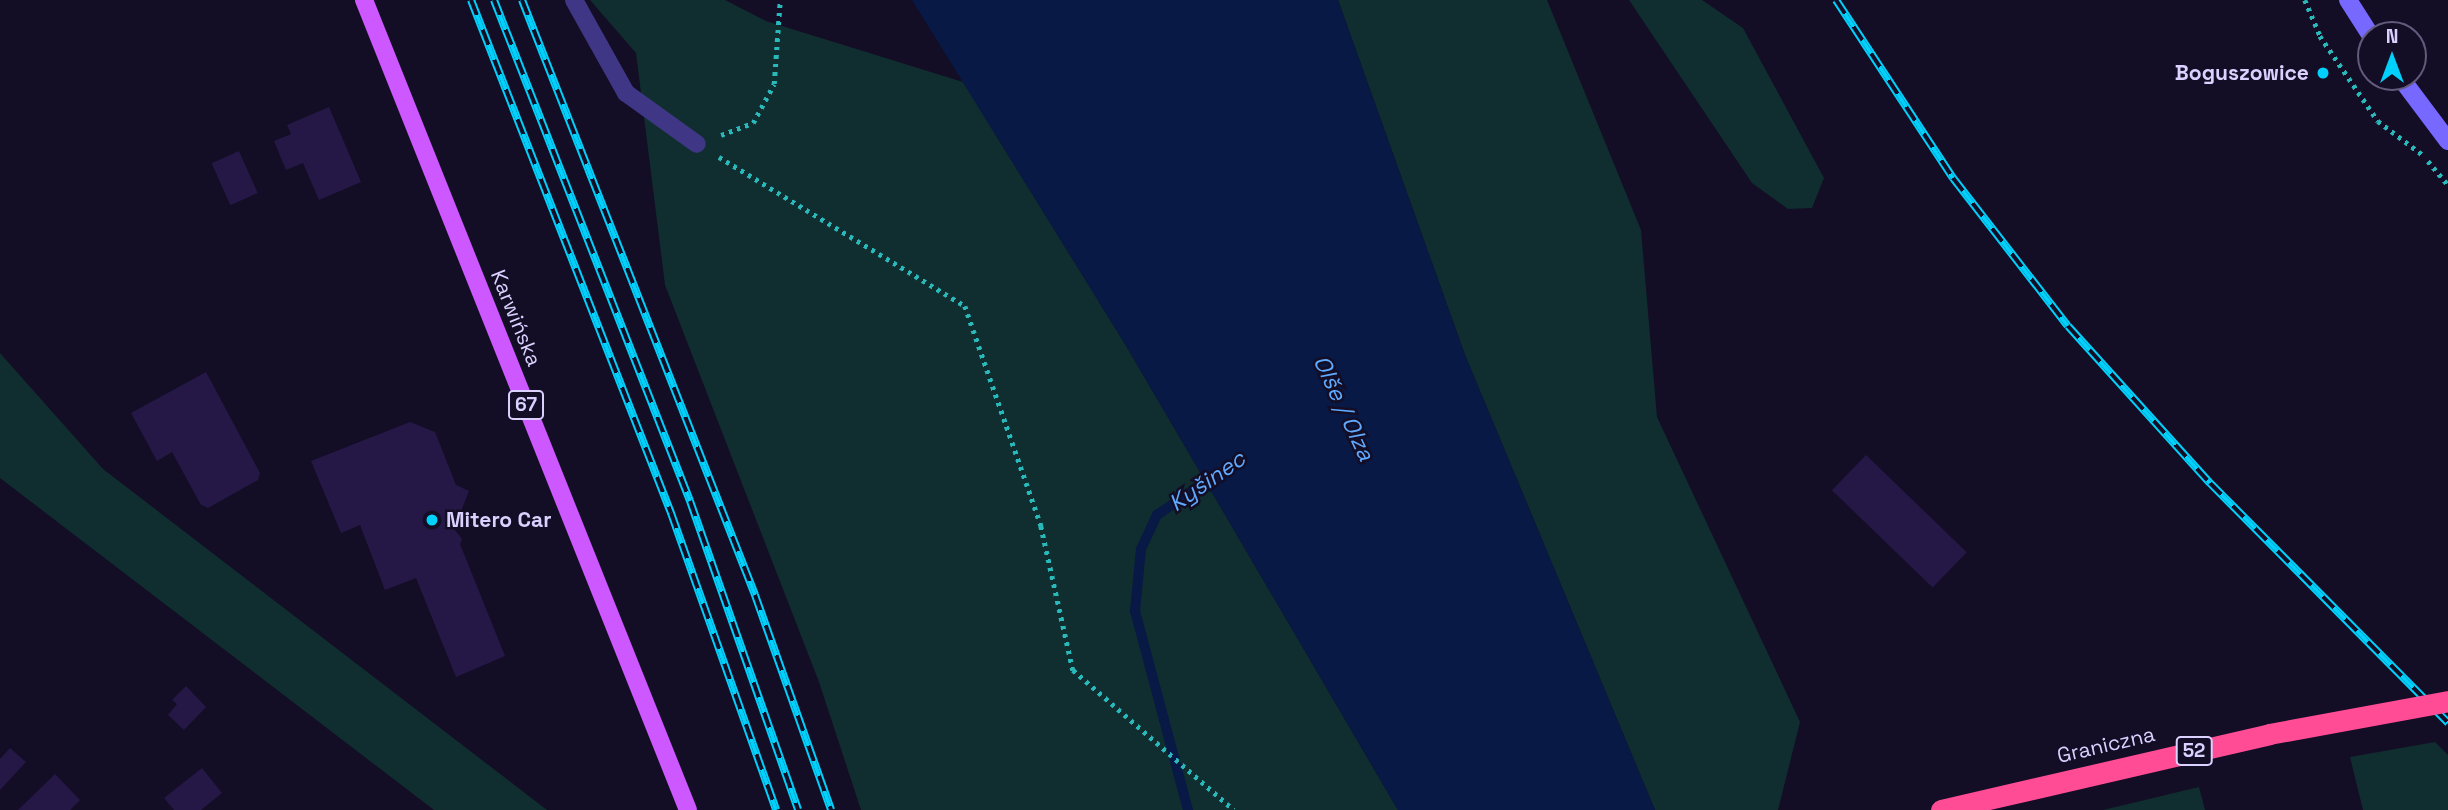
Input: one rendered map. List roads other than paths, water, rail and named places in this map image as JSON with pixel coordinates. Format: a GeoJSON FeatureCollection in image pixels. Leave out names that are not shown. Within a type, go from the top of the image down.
{"type":"FeatureCollection","features":[{"type":"Feature","properties":{"kind":"highway","name":"Graniczna"},"geometry":{"type":"LineString","coordinates":[[1941,810],[2269,734],[2448,701]]}},
{"type":"Feature","properties":{"kind":"main road","name":"Karwińska"},"geometry":{"type":"LineString","coordinates":[[364,0],[688,810]]}},
{"type":"Feature","properties":{"kind":"street"},"geometry":{"type":"LineString","coordinates":[[2348,0],[2361,21]]}},
{"type":"Feature","properties":{"kind":"street"},"geometry":{"type":"LineString","coordinates":[[2410,91],[2448,141]]}},
{"type":"Feature","properties":{"kind":"lane"},"geometry":{"type":"LineString","coordinates":[[574,0],[626,93],[697,144]]}},
{"type":"Feature","properties":{"kind":"water","name":"Olše / Olza"},"geometry":{"type":"Polygon","coordinates":[[[912,0],[1338,0],[1465,355],[1655,810],[1398,810],[1125,344],[912,0]]]}},
{"type":"Feature","properties":{"kind":"waterway","name":"Kyšinec"},"geometry":{"type":"LineString","coordinates":[[1188,810],[1135,611],[1141,549],[1157,515],[1217,474]]}},
{"type":"Feature","properties":{"kind":"railway"},"geometry":{"type":"LineString","coordinates":[[471,0],[671,513],[776,810]]}},
{"type":"Feature","properties":{"kind":"railway"},"geometry":{"type":"LineString","coordinates":[[494,0],[690,501],[798,810]]}},
{"type":"Feature","properties":{"kind":"railway"},"geometry":{"type":"LineString","coordinates":[[522,0],[755,595],[831,810]]}},
{"type":"Feature","properties":{"kind":"railway"},"geometry":{"type":"LineString","coordinates":[[1836,0],[1953,178],[2068,326],[2210,483],[2448,723]]}},
{"type":"Feature","properties":{"kind":"place","name":"Boguszowice"},"geometry":{"type":"Point","coordinates":[2323,73]}},
{"type":"Feature","properties":{"kind":"place","name":"Mitero Car"},"geometry":{"type":"Point","coordinates":[432,520]}}]}
